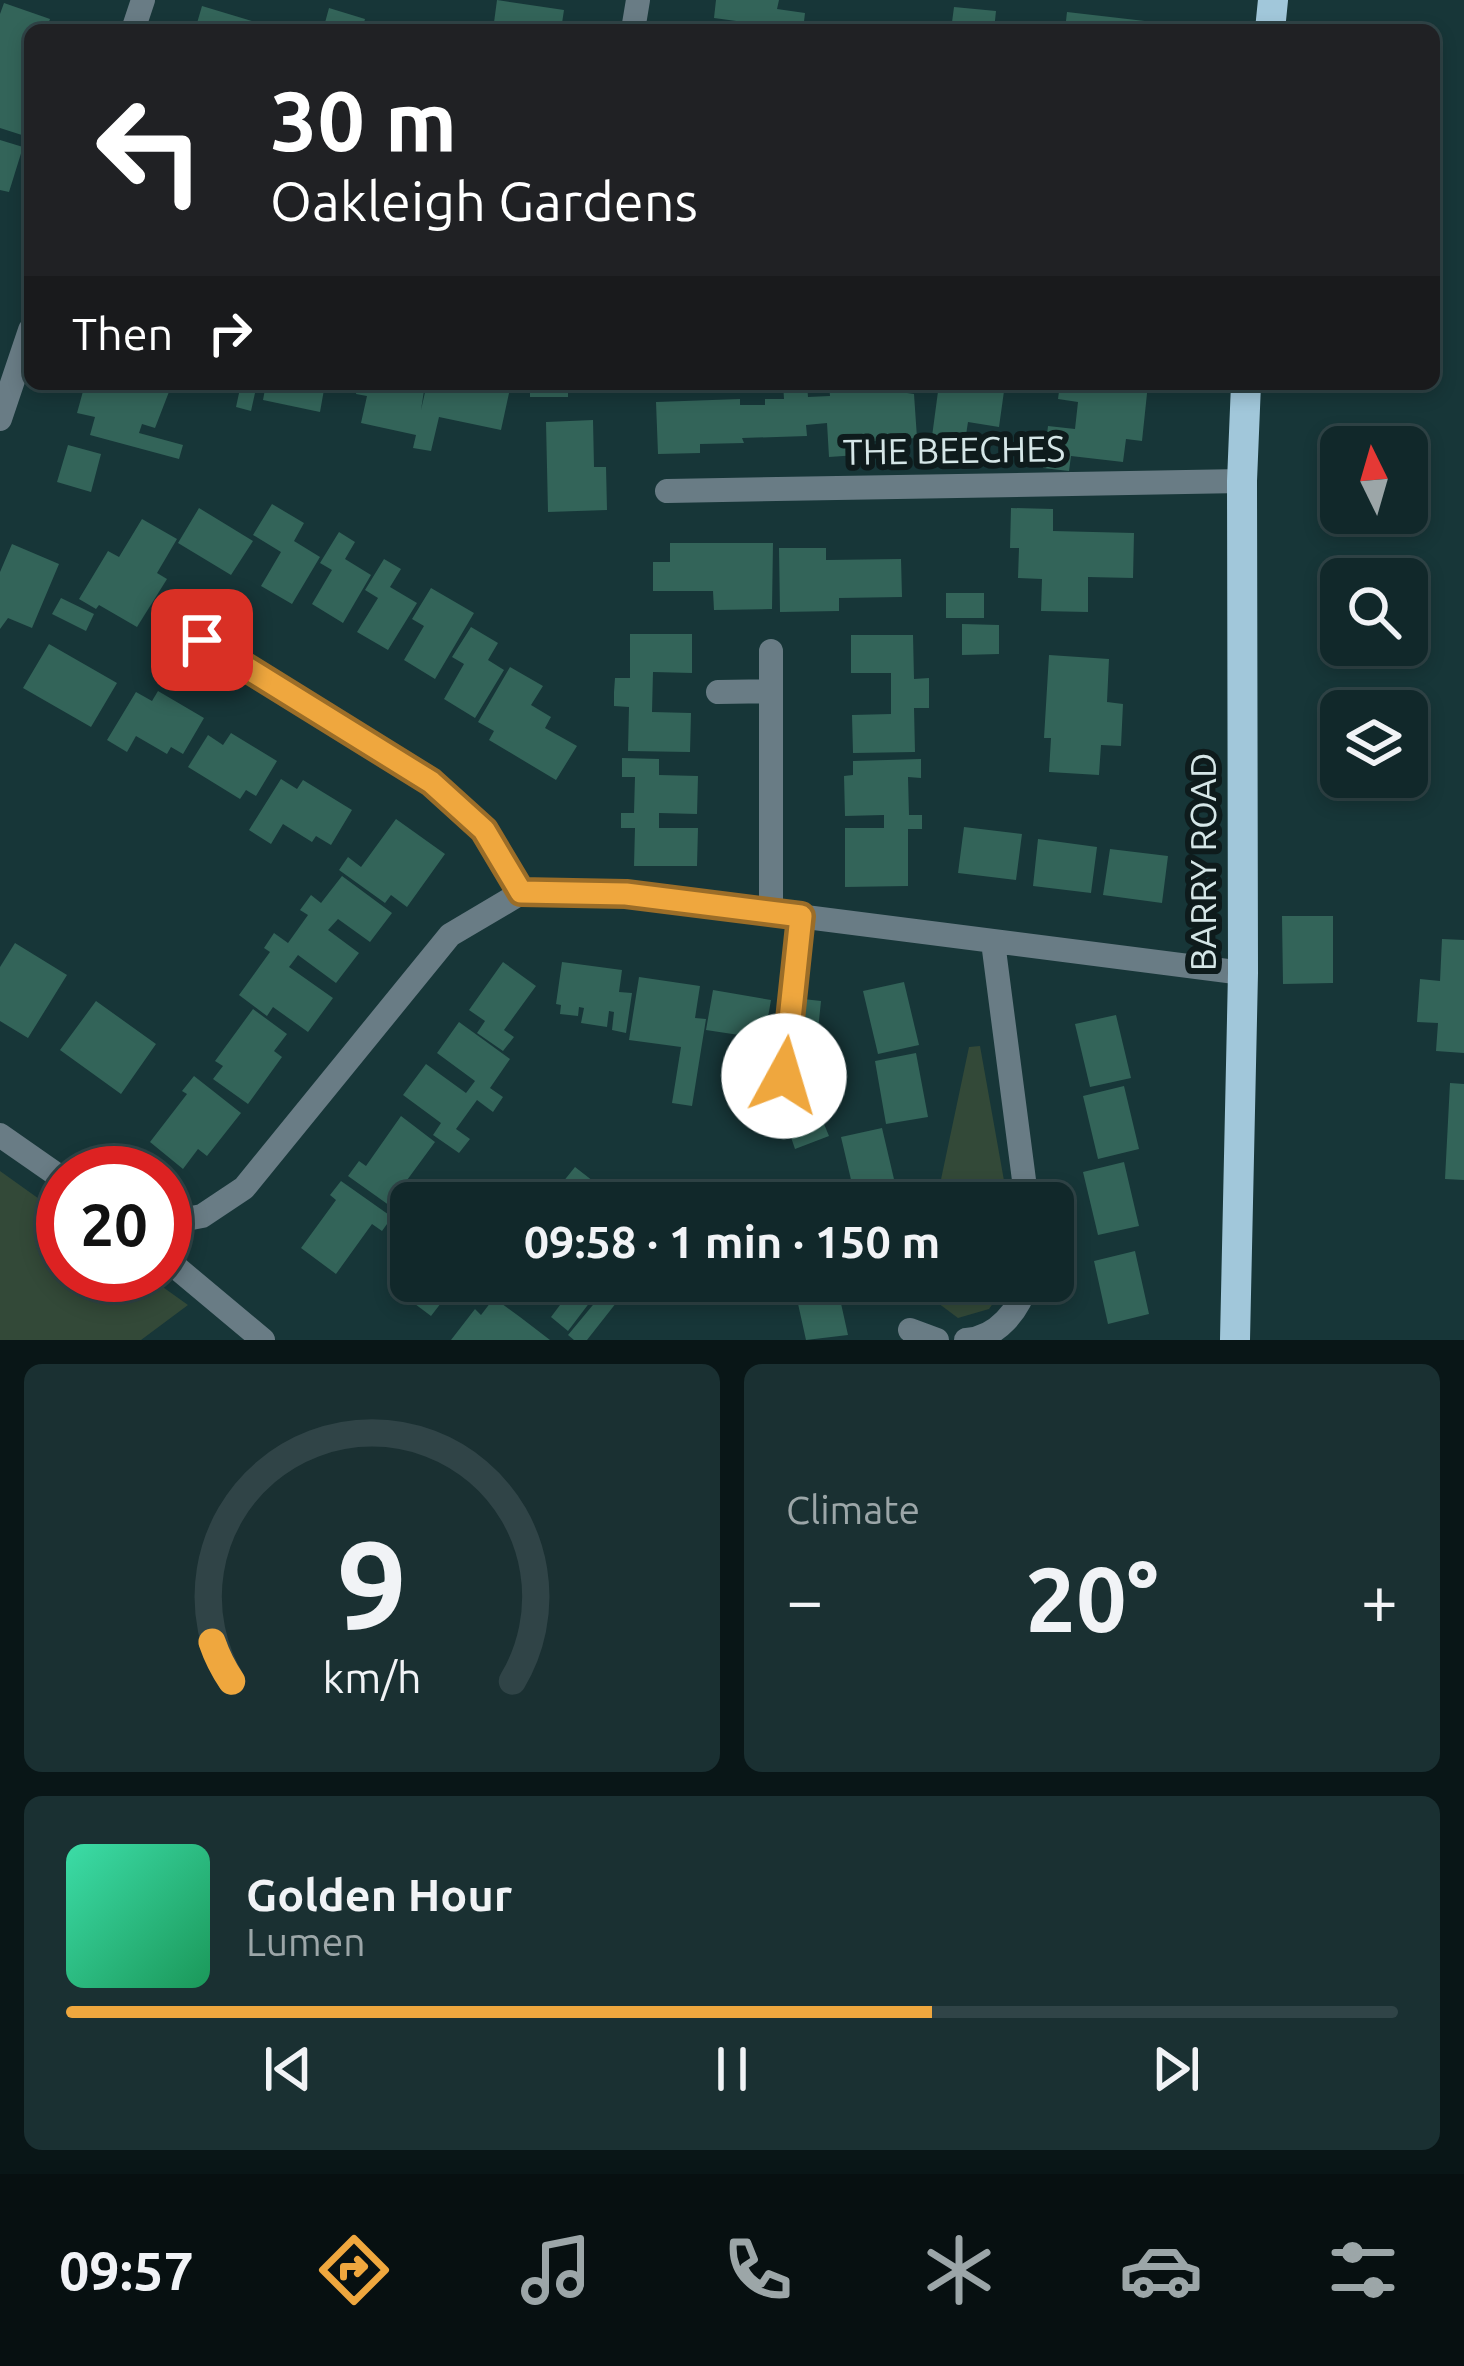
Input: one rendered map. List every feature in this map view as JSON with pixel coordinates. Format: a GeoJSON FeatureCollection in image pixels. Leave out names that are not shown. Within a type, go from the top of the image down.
{"type":"FeatureCollection","features":[{"type":"Feature","properties":{"kind":"main road","name":"BARRY ROAD"},"geometry":{"type":"LineString","coordinates":[[1235,1340],[1243,973],[1246,390]]}},
{"type":"Feature","properties":{"kind":"street"},"geometry":{"type":"LineString","coordinates":[[0,419],[24,348]]}},
{"type":"Feature","properties":{"kind":"street","name":"THE BEECHES"},"geometry":{"type":"LineString","coordinates":[[667,491],[1242,481]]}},
{"type":"Feature","properties":{"kind":"street"},"geometry":{"type":"LineString","coordinates":[[202,640],[431,782],[484,830],[521,892]]}},
{"type":"Feature","properties":{"kind":"street"},"geometry":{"type":"LineString","coordinates":[[771,650],[771,911]]}},
{"type":"Feature","properties":{"kind":"street"},"geometry":{"type":"LineString","coordinates":[[718,692],[771,691]]}},
{"type":"Feature","properties":{"kind":"street"},"geometry":{"type":"LineString","coordinates":[[192,1218],[244,1188],[449,935],[521,892],[626,894],[1243,973]]}},
{"type":"Feature","properties":{"kind":"street"},"geometry":{"type":"LineString","coordinates":[[784,1076],[801,916]]}},
{"type":"Feature","properties":{"kind":"street"},"geometry":{"type":"LineString","coordinates":[[993,942],[1024,1182]]}},
{"type":"Feature","properties":{"kind":"street"},"geometry":{"type":"LineString","coordinates":[[0,1135],[36,1160]]}},
{"type":"Feature","properties":{"kind":"street"},"geometry":{"type":"LineString","coordinates":[[192,1281],[262,1340]]}},
{"type":"Feature","properties":{"kind":"street"},"geometry":{"type":"LineString","coordinates":[[966,1340],[984,1339],[1022,1302]]}},
{"type":"Feature","properties":{"kind":"street"},"geometry":{"type":"LineString","coordinates":[[910,1330],[937,1340]]}},
{"type":"Feature","properties":{"kind":"green space"},"geometry":{"type":"Polygon","coordinates":[[[980,1046],[1004,1182],[940,1182],[969,1047],[980,1046]]]}},
{"type":"Feature","properties":{"kind":"green space"},"geometry":{"type":"Polygon","coordinates":[[[0,1171],[36,1197],[36,1302],[188,1305],[141,1340],[0,1340],[0,1171]]]}},
{"type":"Feature","properties":{"kind":"green space"},"geometry":{"type":"Polygon","coordinates":[[[937,1302],[994,1302],[989,1309],[958,1318],[937,1302]]]}},
{"type":"Feature","properties":{"kind":"building"},"geometry":{"type":"Polygon","coordinates":[[[497,0],[564,10],[562,24],[494,24],[497,0]]]}},
{"type":"Feature","properties":{"kind":"building"},"geometry":{"type":"Polygon","coordinates":[[[716,0],[779,0],[777,9],[805,13],[804,24],[714,18],[716,0]]]}},
{"type":"Feature","properties":{"kind":"building"},"geometry":{"type":"Polygon","coordinates":[[[4,3],[50,19],[48,24],[24,24],[24,136],[0,128],[0,14],[4,3]]]}},
{"type":"Feature","properties":{"kind":"building"},"geometry":{"type":"Polygon","coordinates":[[[202,6],[262,24],[197,24],[202,6]]]}},
{"type":"Feature","properties":{"kind":"building"},"geometry":{"type":"Polygon","coordinates":[[[954,7],[996,11],[995,24],[952,24],[954,7]]]}},
{"type":"Feature","properties":{"kind":"building"},"geometry":{"type":"Polygon","coordinates":[[[329,8],[365,19],[364,24],[325,24],[329,8]]]}},
{"type":"Feature","properties":{"kind":"building"},"geometry":{"type":"Polygon","coordinates":[[[1067,12],[1171,24],[1066,24],[1067,12]]]}},
{"type":"Feature","properties":{"kind":"building"},"geometry":{"type":"Polygon","coordinates":[[[0,140],[23,147],[9,192],[0,190],[0,140]]]}},
{"type":"Feature","properties":{"kind":"building"},"geometry":{"type":"Polygon","coordinates":[[[83,390],[170,390],[155,428],[142,424],[139,433],[183,445],[179,459],[90,435],[95,417],[77,413],[83,390]]]}},
{"type":"Feature","properties":{"kind":"building"},"geometry":{"type":"Polygon","coordinates":[[[240,390],[256,390],[251,411],[236,407],[240,390]]]}},
{"type":"Feature","properties":{"kind":"building"},"geometry":{"type":"Polygon","coordinates":[[[265,390],[324,390],[320,412],[263,400],[265,390]]]}},
{"type":"Feature","properties":{"kind":"building"},"geometry":{"type":"Polygon","coordinates":[[[357,390],[424,390],[421,410],[426,390],[510,390],[501,430],[439,417],[431,451],[413,448],[416,435],[361,423],[367,396],[356,394],[357,390]]]}},
{"type":"Feature","properties":{"kind":"building"},"geometry":{"type":"Polygon","coordinates":[[[530,390],[568,390],[568,397],[530,397],[530,390]]]}},
{"type":"Feature","properties":{"kind":"building"},"geometry":{"type":"Polygon","coordinates":[[[783,390],[807,390],[808,397],[830,396],[830,390],[907,390],[914,394],[917,438],[872,441],[872,454],[829,457],[827,423],[806,425],[807,436],[742,438],[744,443],[700,444],[700,453],[658,454],[656,402],[740,399],[740,405],[765,405],[765,399],[784,399],[783,390]]]}},
{"type":"Feature","properties":{"kind":"building"},"geometry":{"type":"Polygon","coordinates":[[[938,390],[1004,390],[999,427],[968,422],[964,448],[931,444],[938,390]]]}},
{"type":"Feature","properties":{"kind":"building"},"geometry":{"type":"Polygon","coordinates":[[[1059,390],[1147,390],[1142,441],[1126,439],[1123,462],[1071,456],[1069,471],[1043,468],[1048,426],[1075,429],[1078,402],[1058,399],[1059,390]]]}},
{"type":"Feature","properties":{"kind":"building"},"geometry":{"type":"Polygon","coordinates":[[[593,420],[594,467],[606,467],[607,510],[548,512],[546,422],[593,420]]]}},
{"type":"Feature","properties":{"kind":"building"},"geometry":{"type":"Polygon","coordinates":[[[68,445],[101,454],[91,492],[57,482],[68,445]]]}},
{"type":"Feature","properties":{"kind":"building"},"geometry":{"type":"Polygon","coordinates":[[[272,504],[304,523],[294,541],[320,557],[292,604],[261,586],[281,552],[253,535],[272,504]]]}},
{"type":"Feature","properties":{"kind":"building"},"geometry":{"type":"Polygon","coordinates":[[[199,508],[253,541],[231,575],[178,543],[199,508]]]}},
{"type":"Feature","properties":{"kind":"building"},"geometry":{"type":"Polygon","coordinates":[[[1011,508],[1053,509],[1053,531],[1134,533],[1133,578],[1088,577],[1088,612],[1041,611],[1042,579],[1018,578],[1019,548],[1010,548],[1011,508]]]}},
{"type":"Feature","properties":{"kind":"building"},"geometry":{"type":"Polygon","coordinates":[[[142,519],[177,539],[157,573],[167,579],[137,627],[79,599],[108,551],[119,557],[142,519]]]}},
{"type":"Feature","properties":{"kind":"building"},"geometry":{"type":"Polygon","coordinates":[[[339,532],[355,542],[345,559],[371,575],[343,623],[312,604],[332,570],[320,563],[339,532]]]}},
{"type":"Feature","properties":{"kind":"building"},"geometry":{"type":"Polygon","coordinates":[[[670,543],[773,543],[772,609],[714,610],[713,591],[653,591],[653,562],[670,562],[670,543]]]}},
{"type":"Feature","properties":{"kind":"building"},"geometry":{"type":"Polygon","coordinates":[[[12,544],[59,564],[32,628],[8,618],[0,629],[0,572],[12,544]]]}},
{"type":"Feature","properties":{"kind":"building"},"geometry":{"type":"Polygon","coordinates":[[[779,548],[826,548],[826,560],[901,559],[902,597],[839,598],[839,611],[780,612],[779,548]]]}},
{"type":"Feature","properties":{"kind":"building"},"geometry":{"type":"Polygon","coordinates":[[[384,559],[401,569],[390,587],[417,603],[388,650],[357,632],[378,598],[365,590],[384,559]]]}},
{"type":"Feature","properties":{"kind":"building"},"geometry":{"type":"Polygon","coordinates":[[[431,588],[474,613],[435,679],[404,660],[424,626],[412,619],[431,588]]]}},
{"type":"Feature","properties":{"kind":"building"},"geometry":{"type":"Polygon","coordinates":[[[946,593],[984,593],[984,618],[946,618],[946,593]]]}},
{"type":"Feature","properties":{"kind":"building"},"geometry":{"type":"Polygon","coordinates":[[[61,598],[94,614],[86,631],[52,614],[61,598]]]}},
{"type":"Feature","properties":{"kind":"building"},"geometry":{"type":"Polygon","coordinates":[[[962,624],[999,625],[999,654],[962,655],[962,624]]]}},
{"type":"Feature","properties":{"kind":"building"},"geometry":{"type":"Polygon","coordinates":[[[471,627],[498,643],[488,660],[504,670],[475,718],[444,699],[464,664],[452,657],[471,627]]]}},
{"type":"Feature","properties":{"kind":"building"},"geometry":{"type":"Polygon","coordinates":[[[630,634],[692,634],[692,673],[653,672],[652,712],[691,713],[690,752],[628,751],[629,707],[614,706],[614,692],[615,678],[630,678],[630,634]]]}},
{"type":"Feature","properties":{"kind":"building"},"geometry":{"type":"Polygon","coordinates":[[[851,635],[913,635],[914,679],[929,678],[929,708],[914,708],[915,752],[853,753],[852,715],[891,714],[891,673],[851,673],[851,635]]]}},
{"type":"Feature","properties":{"kind":"building"},"geometry":{"type":"Polygon","coordinates":[[[49,644],[117,683],[91,727],[23,688],[49,644]]]}},
{"type":"Feature","properties":{"kind":"building"},"geometry":{"type":"Polygon","coordinates":[[[1049,655],[1109,659],[1107,702],[1123,704],[1121,746],[1101,745],[1099,775],[1049,772],[1051,738],[1044,738],[1049,655]]]}},
{"type":"Feature","properties":{"kind":"building"},"geometry":{"type":"Polygon","coordinates":[[[510,667],[543,686],[531,705],[551,717],[545,728],[577,746],[556,780],[489,740],[494,731],[478,722],[510,667]]]}},
{"type":"Feature","properties":{"kind":"building"},"geometry":{"type":"Polygon","coordinates":[[[158,691],[204,718],[183,754],[171,747],[167,754],[136,736],[127,752],[107,740],[136,692],[152,701],[158,691]]]}},
{"type":"Feature","properties":{"kind":"building"},"geometry":{"type":"Polygon","coordinates":[[[231,733],[277,761],[256,796],[246,790],[240,799],[188,767],[208,735],[223,745],[231,733]]]}},
{"type":"Feature","properties":{"kind":"building"},"geometry":{"type":"Polygon","coordinates":[[[622,758],[659,759],[659,775],[698,776],[697,814],[659,813],[659,828],[698,828],[697,866],[634,866],[635,828],[621,828],[621,813],[634,813],[635,777],[622,777],[622,758]]]}},
{"type":"Feature","properties":{"kind":"building"},"geometry":{"type":"Polygon","coordinates":[[[921,759],[921,778],[908,777],[909,815],[922,815],[922,829],[908,829],[908,886],[845,887],[845,828],[884,828],[884,815],[845,816],[844,776],[853,775],[853,761],[921,759]]]}},
{"type":"Feature","properties":{"kind":"building"},"geometry":{"type":"Polygon","coordinates":[[[281,779],[297,789],[303,780],[352,810],[331,845],[316,836],[312,842],[283,824],[271,844],[249,830],[281,779]]]}},
{"type":"Feature","properties":{"kind":"building"},"geometry":{"type":"Polygon","coordinates":[[[396,819],[445,854],[407,907],[391,895],[385,903],[339,870],[348,857],[361,867],[396,819]]]}},
{"type":"Feature","properties":{"kind":"building"},"geometry":{"type":"Polygon","coordinates":[[[964,827],[1022,834],[1016,880],[958,873],[964,827]]]}},
{"type":"Feature","properties":{"kind":"building"},"geometry":{"type":"Polygon","coordinates":[[[1038,839],[1097,847],[1091,893],[1033,886],[1038,839]]]}},
{"type":"Feature","properties":{"kind":"building"},"geometry":{"type":"Polygon","coordinates":[[[1110,849],[1168,856],[1162,903],[1103,895],[1110,849]]]}},
{"type":"Feature","properties":{"kind":"building"},"geometry":{"type":"Polygon","coordinates":[[[342,876],[392,913],[370,942],[338,919],[328,930],[359,953],[336,983],[298,955],[289,967],[333,998],[308,1032],[273,1007],[267,1016],[239,995],[270,952],[264,948],[274,933],[288,943],[308,915],[300,910],[311,895],[321,903],[342,876]]]}},
{"type":"Feature","properties":{"kind":"building"},"geometry":{"type":"Polygon","coordinates":[[[1282,916],[1333,916],[1333,983],[1283,984],[1282,916]]]}},
{"type":"Feature","properties":{"kind":"building"},"geometry":{"type":"Polygon","coordinates":[[[1442,939],[1464,940],[1464,1053],[1436,1051],[1438,1023],[1417,1022],[1420,979],[1440,981],[1442,939]]]}},
{"type":"Feature","properties":{"kind":"building"},"geometry":{"type":"Polygon","coordinates":[[[15,943],[67,975],[28,1038],[0,1021],[0,967],[15,943]]]}},
{"type":"Feature","properties":{"kind":"building"},"geometry":{"type":"Polygon","coordinates":[[[503,962],[536,986],[504,1030],[514,1037],[503,1051],[477,1033],[485,1021],[469,1010],[503,962]]]}},
{"type":"Feature","properties":{"kind":"building"},"geometry":{"type":"Polygon","coordinates":[[[562,962],[622,970],[619,992],[632,993],[626,1033],[612,1030],[614,1012],[609,1011],[607,1027],[581,1023],[584,1008],[579,1007],[578,1016],[560,1014],[561,1005],[556,1004],[562,962]]]}},
{"type":"Feature","properties":{"kind":"building"},"geometry":{"type":"Polygon","coordinates":[[[639,977],[700,986],[695,1018],[706,1019],[692,1106],[672,1103],[681,1047],[629,1040],[639,977]]]}},
{"type":"Feature","properties":{"kind":"building"},"geometry":{"type":"Polygon","coordinates":[[[904,982],[919,1045],[878,1054],[863,991],[904,982]]]}},
{"type":"Feature","properties":{"kind":"building"},"geometry":{"type":"Polygon","coordinates":[[[713,990],[771,1000],[760,1063],[736,1059],[739,1035],[706,1030],[713,990]]]}},
{"type":"Feature","properties":{"kind":"building"},"geometry":{"type":"Polygon","coordinates":[[[803,999],[821,1001],[817,1040],[799,1038],[803,999]]]}},
{"type":"Feature","properties":{"kind":"building"},"geometry":{"type":"Polygon","coordinates":[[[96,1001],[156,1044],[121,1094],[60,1050],[96,1001]]]}},
{"type":"Feature","properties":{"kind":"building"},"geometry":{"type":"Polygon","coordinates":[[[253,1009],[287,1034],[274,1051],[282,1057],[248,1104],[213,1079],[223,1066],[215,1061],[253,1009]]]}},
{"type":"Feature","properties":{"kind":"building"},"geometry":{"type":"Polygon","coordinates":[[[1116,1015],[1131,1078],[1090,1087],[1075,1024],[1116,1015]]]}},
{"type":"Feature","properties":{"kind":"building"},"geometry":{"type":"Polygon","coordinates":[[[459,1022],[510,1059],[490,1088],[503,1097],[493,1112],[477,1100],[456,1129],[470,1139],[459,1153],[433,1135],[441,1123],[403,1095],[426,1064],[466,1093],[475,1081],[437,1053],[459,1022]]]}},
{"type":"Feature","properties":{"kind":"building"},"geometry":{"type":"Polygon","coordinates":[[[916,1053],[928,1117],[886,1124],[875,1061],[916,1053]]]}},
{"type":"Feature","properties":{"kind":"building"},"geometry":{"type":"Polygon","coordinates":[[[194,1076],[241,1113],[207,1156],[198,1149],[192,1157],[192,1146],[150,1142],[187,1094],[182,1091],[194,1076]]]}},
{"type":"Feature","properties":{"kind":"building"},"geometry":{"type":"Polygon","coordinates":[[[1450,1083],[1464,1084],[1464,1180],[1445,1179],[1450,1083]]]}},
{"type":"Feature","properties":{"kind":"building"},"geometry":{"type":"Polygon","coordinates":[[[1124,1086],[1139,1149],[1098,1159],[1083,1096],[1124,1086]]]}},
{"type":"Feature","properties":{"kind":"building"},"geometry":{"type":"Polygon","coordinates":[[[763,1087],[775,1100],[747,1125],[736,1113],[763,1087]]]}},
{"type":"Feature","properties":{"kind":"building"},"geometry":{"type":"Polygon","coordinates":[[[814,1100],[829,1136],[795,1149],[782,1111],[814,1100]]]}},
{"type":"Feature","properties":{"kind":"building"},"geometry":{"type":"Polygon","coordinates":[[[401,1116],[435,1142],[406,1182],[390,1182],[390,1206],[348,1176],[359,1161],[366,1166],[401,1116]]]}},
{"type":"Feature","properties":{"kind":"building"},"geometry":{"type":"Polygon","coordinates":[[[882,1128],[895,1182],[852,1182],[841,1137],[882,1128]]]}},
{"type":"Feature","properties":{"kind":"building"},"geometry":{"type":"Polygon","coordinates":[[[1124,1162],[1139,1226],[1098,1235],[1083,1172],[1124,1162]]]}},
{"type":"Feature","properties":{"kind":"building"},"geometry":{"type":"Polygon","coordinates":[[[575,1167],[593,1181],[592,1182],[563,1182],[575,1167]]]}},
{"type":"Feature","properties":{"kind":"building"},"geometry":{"type":"Polygon","coordinates":[[[341,1181],[390,1216],[382,1231],[372,1224],[336,1274],[301,1248],[336,1200],[330,1195],[341,1181]]]}},
{"type":"Feature","properties":{"kind":"building"},"geometry":{"type":"Polygon","coordinates":[[[1135,1251],[1149,1314],[1108,1324],[1094,1261],[1135,1251]]]}},
{"type":"Feature","properties":{"kind":"building"},"geometry":{"type":"Polygon","coordinates":[[[412,1302],[442,1302],[431,1316],[412,1302]]]}},
{"type":"Feature","properties":{"kind":"building"},"geometry":{"type":"Polygon","coordinates":[[[491,1302],[499,1302],[550,1340],[451,1340],[475,1309],[481,1315],[491,1302]]]}},
{"type":"Feature","properties":{"kind":"building"},"geometry":{"type":"Polygon","coordinates":[[[562,1302],[590,1302],[568,1331],[551,1317],[562,1302]]]}},
{"type":"Feature","properties":{"kind":"building"},"geometry":{"type":"Polygon","coordinates":[[[595,1302],[617,1302],[587,1340],[568,1335],[595,1302]]]}},
{"type":"Feature","properties":{"kind":"building"},"geometry":{"type":"Polygon","coordinates":[[[798,1302],[841,1302],[848,1335],[806,1340],[798,1302]]]}},
{"type":"Feature","properties":{"kind":"route"},"geometry":{"type":"LineString","coordinates":[[202,640],[431,782],[484,830],[521,892],[626,894],[801,916],[784,1076]]}}]}
